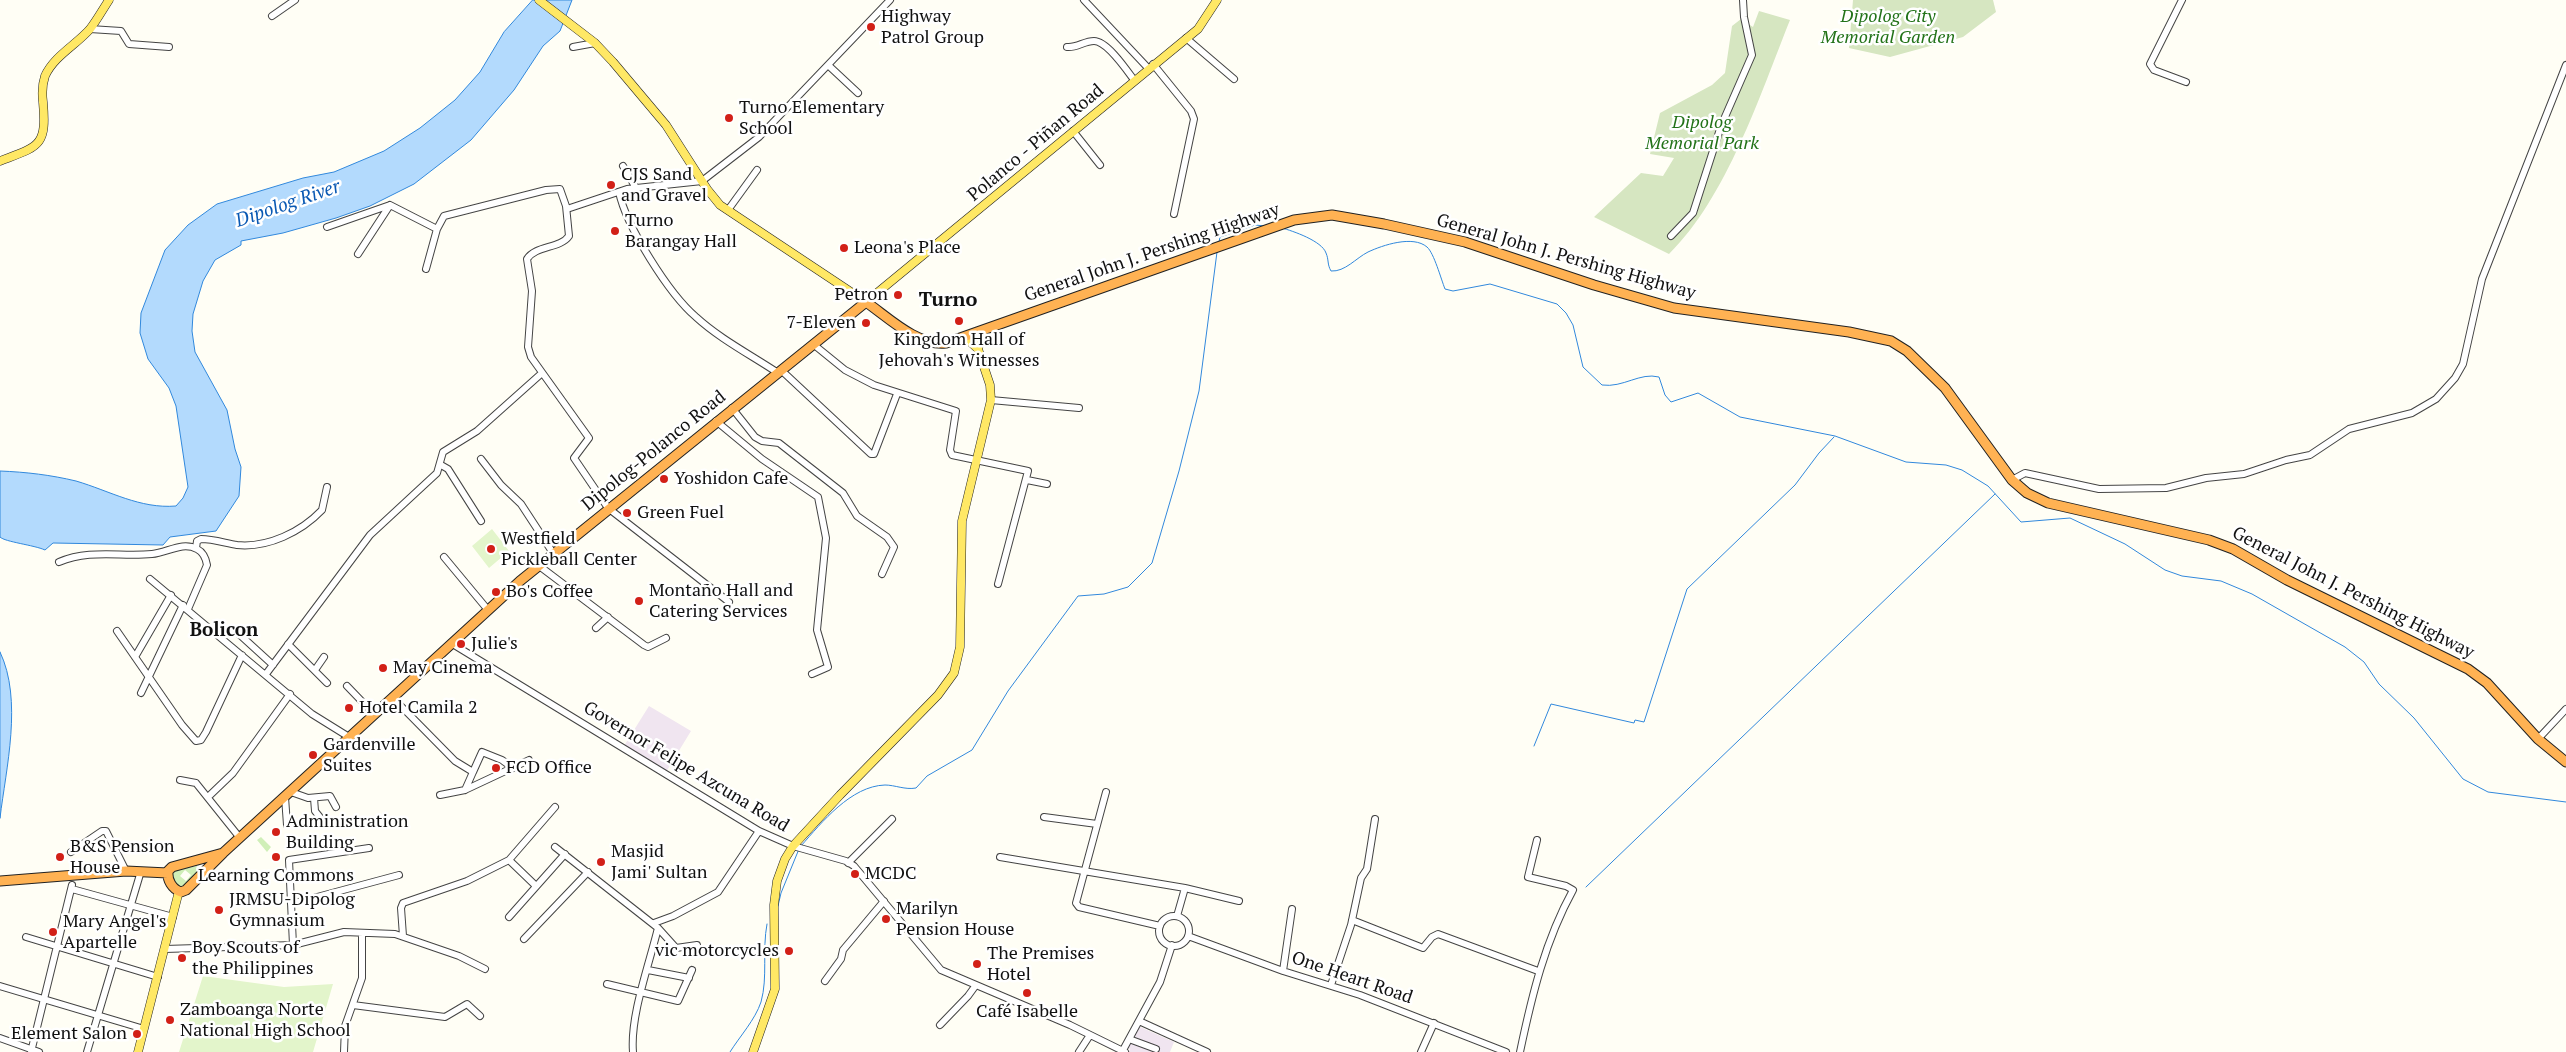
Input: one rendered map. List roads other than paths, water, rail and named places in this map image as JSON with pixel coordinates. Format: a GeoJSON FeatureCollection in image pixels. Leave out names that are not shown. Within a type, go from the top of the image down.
{"type":"FeatureCollection","features":[{"type":"Feature","properties":{"kind":"highway","name":"General John J. Pershing Highway"},"geometry":{"type":"LineString","coordinates":[[866,302],[928,342],[946,343],[1294,220],[1332,215],[1465,242],[1674,308],[1849,332],[1891,341],[1907,351],[1944,388],[2012,480],[2027,492],[2048,503],[2209,540],[2233,548],[2287,580],[2468,669],[2487,683],[2538,739],[2566,762]]}},
{"type":"Feature","properties":{"kind":"highway","name":"Dipolog-Polanco Road"},"geometry":{"type":"LineString","coordinates":[[179,891],[186,890],[223,853],[538,565],[866,302]]}},
{"type":"Feature","properties":{"kind":"highway"},"geometry":{"type":"LineString","coordinates":[[168,874],[172,867],[223,853]]}},
{"type":"Feature","properties":{"kind":"highway"},"geometry":{"type":"LineString","coordinates":[[198,861],[204,866],[204,872]]}},
{"type":"Feature","properties":{"kind":"highway"},"geometry":{"type":"LineString","coordinates":[[0,881],[126,871],[168,874]]}},
{"type":"Feature","properties":{"kind":"highway"},"geometry":{"type":"LineString","coordinates":[[168,874],[174,888],[179,891]]}},
{"type":"Feature","properties":{"kind":"main road"},"geometry":{"type":"LineString","coordinates":[[0,161],[38,143],[43,137],[42,90],[45,76],[54,62],[90,28],[109,0]]}},
{"type":"Feature","properties":{"kind":"main road","name":"General John J. Pershing Highway"},"geometry":{"type":"LineString","coordinates":[[539,0],[595,43],[666,125],[713,198],[866,302]]}},
{"type":"Feature","properties":{"kind":"main road","name":"Polanco - Piñan Road"},"geometry":{"type":"LineString","coordinates":[[866,302],[1205,22],[1217,0]]}},
{"type":"Feature","properties":{"kind":"main road"},"geometry":{"type":"LineString","coordinates":[[978,349],[983,331]]}},
{"type":"Feature","properties":{"kind":"main road"},"geometry":{"type":"LineString","coordinates":[[753,1052],[775,989],[773,921],[775,893],[780,873],[798,847],[840,795],[920,715],[954,673],[960,647],[960,530],[991,400],[990,385],[978,349],[965,337]]}},
{"type":"Feature","properties":{"kind":"main road"},"geometry":{"type":"LineString","coordinates":[[138,1052],[179,891]]}},
{"type":"Feature","properties":{"kind":"street"},"geometry":{"type":"LineString","coordinates":[[272,16],[295,0]]}},
{"type":"Feature","properties":{"kind":"street"},"geometry":{"type":"LineString","coordinates":[[566,209],[636,188],[702,181],[759,137],[890,0]]}},
{"type":"Feature","properties":{"kind":"street"},"geometry":{"type":"LineString","coordinates":[[1084,0],[1151,66],[1193,114],[1192,130],[1174,214]]}},
{"type":"Feature","properties":{"kind":"street"},"geometry":{"type":"LineString","coordinates":[[1671,236],[1693,214],[1721,126],[1751,59],[1753,50],[1744,17],[1743,0]]}},
{"type":"Feature","properties":{"kind":"street"},"geometry":{"type":"LineString","coordinates":[[2182,0],[2150,64],[2154,70],[2186,82]]}},
{"type":"Feature","properties":{"kind":"street"},"geometry":{"type":"LineString","coordinates":[[90,28],[121,31],[129,44],[169,47]]}},
{"type":"Feature","properties":{"kind":"street"},"geometry":{"type":"LineString","coordinates":[[1186,38],[1234,79]]}},
{"type":"Feature","properties":{"kind":"street"},"geometry":{"type":"LineString","coordinates":[[1066,47],[1078,47],[1093,41],[1103,43],[1134,80]]}},
{"type":"Feature","properties":{"kind":"street"},"geometry":{"type":"LineString","coordinates":[[573,47],[595,43]]}},
{"type":"Feature","properties":{"kind":"street"},"geometry":{"type":"LineString","coordinates":[[828,65],[858,93]]}},
{"type":"Feature","properties":{"kind":"street"},"geometry":{"type":"LineString","coordinates":[[2012,480],[2026,473],[2099,489],[2158,489],[2206,478],[2244,474],[2317,453],[2349,429],[2412,413],[2436,399],[2455,378],[2463,364],[2468,351],[2482,280],[2566,65]]}},
{"type":"Feature","properties":{"kind":"street"},"geometry":{"type":"LineString","coordinates":[[1073,131],[1100,165]]}},
{"type":"Feature","properties":{"kind":"street"},"geometry":{"type":"LineString","coordinates":[[623,166],[636,188]]}},
{"type":"Feature","properties":{"kind":"street"},"geometry":{"type":"LineString","coordinates":[[728,210],[757,170]]}},
{"type":"Feature","properties":{"kind":"street"},"geometry":{"type":"LineString","coordinates":[[426,269],[437,229],[444,216],[554,188],[562,191],[570,232],[568,238],[531,254],[527,259],[532,291],[529,352],[589,438],[574,458],[608,508],[729,602]]}},
{"type":"Feature","properties":{"kind":"street"},"geometry":{"type":"LineString","coordinates":[[619,192],[630,225],[689,311],[705,325],[780,372],[871,454],[874,454],[897,394]]}},
{"type":"Feature","properties":{"kind":"street"},"geometry":{"type":"LineString","coordinates":[[327,227],[390,205],[437,229]]}},
{"type":"Feature","properties":{"kind":"street"},"geometry":{"type":"LineString","coordinates":[[358,254],[390,205]]}},
{"type":"Feature","properties":{"kind":"street"},"geometry":{"type":"LineString","coordinates":[[813,344],[845,370],[897,394],[956,411],[950,454],[976,461],[1027,470],[998,584]]}},
{"type":"Feature","properties":{"kind":"street"},"geometry":{"type":"LineString","coordinates":[[266,674],[370,535],[432,478],[441,465],[443,452],[478,431],[542,373]]}},
{"type":"Feature","properties":{"kind":"street"},"geometry":{"type":"LineString","coordinates":[[991,400],[1078,408]]}},
{"type":"Feature","properties":{"kind":"street"},"geometry":{"type":"LineString","coordinates":[[732,408],[755,437],[762,441],[779,443],[842,493],[857,516],[891,540],[894,547],[882,574]]}},
{"type":"Feature","properties":{"kind":"street"},"geometry":{"type":"LineString","coordinates":[[716,421],[762,459],[818,497],[826,538],[817,630],[828,667],[812,674]]}},
{"type":"Feature","properties":{"kind":"street"},"geometry":{"type":"LineString","coordinates":[[481,459],[501,486],[521,504],[553,553]]}},
{"type":"Feature","properties":{"kind":"street"},"geometry":{"type":"LineString","coordinates":[[441,465],[448,469],[481,521]]}},
{"type":"Feature","properties":{"kind":"street"},"geometry":{"type":"LineString","coordinates":[[1026,480],[1047,484]]}},
{"type":"Feature","properties":{"kind":"street"},"geometry":{"type":"LineString","coordinates":[[196,548],[197,541],[201,539],[238,545],[261,543],[284,537],[322,510],[327,487]]}},
{"type":"Feature","properties":{"kind":"street"},"geometry":{"type":"LineString","coordinates":[[59,562],[84,554],[159,554],[176,547],[196,548],[202,553],[207,565],[141,693]]}},
{"type":"Feature","properties":{"kind":"street"},"geometry":{"type":"LineString","coordinates":[[444,557],[488,610]]}},
{"type":"Feature","properties":{"kind":"street"},"geometry":{"type":"LineString","coordinates":[[538,565],[648,647],[666,638]]}},
{"type":"Feature","properties":{"kind":"street"},"geometry":{"type":"LineString","coordinates":[[150,578],[312,714],[349,738]]}},
{"type":"Feature","properties":{"kind":"street"},"geometry":{"type":"LineString","coordinates":[[136,657],[171,595]]}},
{"type":"Feature","properties":{"kind":"street"},"geometry":{"type":"LineString","coordinates":[[596,628],[608,617]]}},
{"type":"Feature","properties":{"kind":"street"},"geometry":{"type":"LineString","coordinates":[[117,632],[149,675],[192,739],[199,741],[206,732],[242,655]]}},
{"type":"Feature","properties":{"kind":"street"},"geometry":{"type":"LineString","coordinates":[[239,634],[273,665]]}},
{"type":"Feature","properties":{"kind":"street","name":"Governor Felipe Azcuna Road"},"geometry":{"type":"LineString","coordinates":[[451,643],[759,831],[798,847],[848,863],[884,901],[934,963],[946,972],[1090,1035],[1123,1052]]}},
{"type":"Feature","properties":{"kind":"street"},"geometry":{"type":"LineString","coordinates":[[288,644],[327,683]]}},
{"type":"Feature","properties":{"kind":"street"},"geometry":{"type":"LineString","coordinates":[[315,670],[324,657]]}},
{"type":"Feature","properties":{"kind":"street"},"geometry":{"type":"LineString","coordinates":[[347,686],[374,714]]}},
{"type":"Feature","properties":{"kind":"street"},"geometry":{"type":"LineString","coordinates":[[208,797],[233,773],[290,694]]}},
{"type":"Feature","properties":{"kind":"street"},"geometry":{"type":"LineString","coordinates":[[392,697],[455,761],[473,772]]}},
{"type":"Feature","properties":{"kind":"street"},"geometry":{"type":"LineString","coordinates":[[2538,739],[2566,709]]}},
{"type":"Feature","properties":{"kind":"street"},"geometry":{"type":"LineString","coordinates":[[465,790],[482,752],[502,760],[513,768]]}},
{"type":"Feature","properties":{"kind":"street"},"geometry":{"type":"LineString","coordinates":[[440,795],[465,790],[529,760]]}},
{"type":"Feature","properties":{"kind":"street"},"geometry":{"type":"LineString","coordinates":[[180,780],[196,783],[240,838]]}},
{"type":"Feature","properties":{"kind":"street"},"geometry":{"type":"LineString","coordinates":[[1106,792],[1076,900],[1079,907],[1160,926]]}},
{"type":"Feature","properties":{"kind":"street"},"geometry":{"type":"LineString","coordinates":[[287,825],[288,795],[314,798],[332,797],[336,807]]}},
{"type":"Feature","properties":{"kind":"street"},"geometry":{"type":"LineString","coordinates":[[314,798],[315,811],[323,821]]}},
{"type":"Feature","properties":{"kind":"street"},"geometry":{"type":"LineString","coordinates":[[403,936],[401,908],[403,903],[467,881],[509,860],[555,807]]}},
{"type":"Feature","properties":{"kind":"street"},"geometry":{"type":"LineString","coordinates":[[1044,817],[1097,824]]}},
{"type":"Feature","properties":{"kind":"street"},"geometry":{"type":"LineString","coordinates":[[848,863],[892,819]]}},
{"type":"Feature","properties":{"kind":"street"},"geometry":{"type":"LineString","coordinates":[[1332,985],[1352,920],[1361,878],[1367,868],[1375,819]]}},
{"type":"Feature","properties":{"kind":"street"},"geometry":{"type":"LineString","coordinates":[[71,852],[104,831],[126,871]]}},
{"type":"Feature","properties":{"kind":"street"},"geometry":{"type":"LineString","coordinates":[[634,1052],[633,1030],[648,970],[656,926],[718,892],[759,831]]}},
{"type":"Feature","properties":{"kind":"street"},"geometry":{"type":"LineString","coordinates":[[1520,1052],[1538,971],[1556,922],[1574,890],[1566,886],[1528,877],[1537,840]]}},
{"type":"Feature","properties":{"kind":"street"},"geometry":{"type":"LineString","coordinates":[[555,846],[656,926],[676,948],[697,945]]}},
{"type":"Feature","properties":{"kind":"street"},"geometry":{"type":"LineString","coordinates":[[293,945],[289,860],[369,848]]}},
{"type":"Feature","properties":{"kind":"street"},"geometry":{"type":"LineString","coordinates":[[509,917],[565,854]]}},
{"type":"Feature","properties":{"kind":"street"},"geometry":{"type":"LineString","coordinates":[[1000,857],[1185,888],[1240,901]]}},
{"type":"Feature","properties":{"kind":"street"},"geometry":{"type":"LineString","coordinates":[[509,860],[536,886]]}},
{"type":"Feature","properties":{"kind":"street"},"geometry":{"type":"LineString","coordinates":[[87,1052],[141,871]]}},
{"type":"Feature","properties":{"kind":"street"},"geometry":{"type":"LineString","coordinates":[[524,939],[588,872]]}},
{"type":"Feature","properties":{"kind":"street"},"geometry":{"type":"LineString","coordinates":[[291,904],[399,875]]}},
{"type":"Feature","properties":{"kind":"street"},"geometry":{"type":"LineString","coordinates":[[31,1051],[72,887],[173,917]]}},
{"type":"Feature","properties":{"kind":"street"},"geometry":{"type":"LineString","coordinates":[[1177,916],[1185,888]]}},
{"type":"Feature","properties":{"kind":"street"},"geometry":{"type":"LineString","coordinates":[[825,981],[841,959],[843,950],[884,901]]}},
{"type":"Feature","properties":{"kind":"street"},"geometry":{"type":"LineString","coordinates":[[1283,971],[1292,909]]}},
{"type":"Feature","properties":{"kind":"street"},"geometry":{"type":"LineString","coordinates":[[1177,916],[1187,924],[1188,936],[1180,944],[1172,945],[1162,939],[1160,926],[1169,917],[1177,916]]}},
{"type":"Feature","properties":{"kind":"street"},"geometry":{"type":"LineString","coordinates":[[1352,920],[1423,948],[1432,936],[1438,934],[1538,971]]}},
{"type":"Feature","properties":{"kind":"street"},"geometry":{"type":"LineString","coordinates":[[165,948],[293,945],[338,933],[403,936],[459,956],[485,969]]}},
{"type":"Feature","properties":{"kind":"street"},"geometry":{"type":"LineString","coordinates":[[344,1052],[345,1026],[362,978],[362,934]]}},
{"type":"Feature","properties":{"kind":"street","name":"One Heart Road"},"geometry":{"type":"LineString","coordinates":[[1188,936],[1283,971],[1332,985],[1506,1052]]}},
{"type":"Feature","properties":{"kind":"street"},"geometry":{"type":"LineString","coordinates":[[26,937],[158,977]]}},
{"type":"Feature","properties":{"kind":"street"},"geometry":{"type":"LineString","coordinates":[[1123,1052],[1160,982],[1172,945]]}},
{"type":"Feature","properties":{"kind":"street"},"geometry":{"type":"LineString","coordinates":[[648,970],[689,978]]}},
{"type":"Feature","properties":{"kind":"street"},"geometry":{"type":"LineString","coordinates":[[607,984],[678,1002],[692,970]]}},
{"type":"Feature","properties":{"kind":"street"},"geometry":{"type":"LineString","coordinates":[[940,1025],[976,985]]}},
{"type":"Feature","properties":{"kind":"street"},"geometry":{"type":"LineString","coordinates":[[0,986],[144,1029]]}},
{"type":"Feature","properties":{"kind":"street"},"geometry":{"type":"LineString","coordinates":[[352,1005],[445,1018],[452,1016],[467,1004],[480,1016]]}},
{"type":"Feature","properties":{"kind":"street"},"geometry":{"type":"LineString","coordinates":[[1139,1021],[1206,1052]]}},
{"type":"Feature","properties":{"kind":"street"},"geometry":{"type":"LineString","coordinates":[[1421,1052],[1434,1023]]}},
{"type":"Feature","properties":{"kind":"street"},"geometry":{"type":"LineString","coordinates":[[1079,1052],[1090,1035]]}},
{"type":"Feature","properties":{"kind":"street"},"geometry":{"type":"LineString","coordinates":[[0,1038],[31,1051],[39,1052]]}},
{"type":"Feature","properties":{"kind":"street"},"geometry":{"type":"LineString","coordinates":[[1129,1039],[1149,1044],[1156,1049]]}},
{"type":"Feature","properties":{"kind":"water","name":"Dipolog River"},"geometry":{"type":"Polygon","coordinates":[[[533,0],[572,0],[560,31],[543,46],[514,90],[471,140],[414,184],[370,206],[283,233],[241,241],[241,245],[215,260],[203,281],[193,314],[192,331],[195,352],[227,410],[235,449],[241,467],[239,496],[216,531],[170,537],[163,545],[53,543],[45,550],[0,537],[0,471],[38,474],[67,479],[150,505],[176,506],[183,498],[188,487],[176,406],[169,388],[148,359],[140,333],[141,313],[165,250],[188,225],[217,204],[303,178],[334,172],[384,151],[420,128],[455,100],[480,72],[504,32],[533,0]]]}},
{"type":"Feature","properties":{"kind":"water"},"geometry":{"type":"Polygon","coordinates":[[[0,652],[7,671],[11,691],[12,712],[9,756],[0,818],[0,652]]]}},
{"type":"Feature","properties":{"kind":"waterway"},"geometry":{"type":"LineString","coordinates":[[1219,242],[1220,237],[1255,225],[1265,226]]}},
{"type":"Feature","properties":{"kind":"waterway"},"geometry":{"type":"LineString","coordinates":[[1282,228],[1307,237],[1319,244],[1326,253],[1331,271],[1341,269],[1368,252],[1398,242],[1421,243],[1430,250],[1445,289],[1453,291],[1490,284],[1557,304],[1566,313],[1573,325],[1583,367],[1602,385],[1617,384],[1652,376],[1659,377],[1665,395],[1671,402],[1698,393],[1740,417],[1835,436],[1906,462],[1946,465],[1962,470],[1988,486],[2021,522],[2070,518],[2125,544],[2165,570],[2182,576],[2221,581],[2252,594],[2345,647],[2364,662],[2379,684],[2414,718],[2463,779],[2488,792],[2566,802]]}},
{"type":"Feature","properties":{"kind":"waterway"},"geometry":{"type":"LineString","coordinates":[[801,846],[818,826],[849,798],[872,787],[885,785],[916,788],[927,776],[972,750],[1008,691],[1078,596],[1104,594],[1128,587],[1152,563],[1179,471],[1199,391],[1217,252]]}},
{"type":"Feature","properties":{"kind":"waterway"},"geometry":{"type":"LineString","coordinates":[[1534,746],[1551,704],[1634,723],[1635,720],[1644,722],[1687,589],[1795,485],[1819,453],[1834,437]]}},
{"type":"Feature","properties":{"kind":"waterway"},"geometry":{"type":"LineString","coordinates":[[1586,887],[1995,494]]}},
{"type":"Feature","properties":{"kind":"waterway"},"geometry":{"type":"LineString","coordinates":[[778,906],[781,893],[799,849]]}},
{"type":"Feature","properties":{"kind":"waterway"},"geometry":{"type":"LineString","coordinates":[[730,1052],[751,1022],[761,1002],[764,983],[767,924]]}},
{"type":"Feature","properties":{"kind":"place","name":"Highway Patrol Group"},"geometry":{"type":"Point","coordinates":[871,27]}},
{"type":"Feature","properties":{"kind":"place","name":"Turno Elementary School"},"geometry":{"type":"Point","coordinates":[729,118]}},
{"type":"Feature","properties":{"kind":"place","name":"CJS Sand and Gravel"},"geometry":{"type":"Point","coordinates":[611,185]}},
{"type":"Feature","properties":{"kind":"place","name":"Turno Barangay Hall"},"geometry":{"type":"Point","coordinates":[615,231]}},
{"type":"Feature","properties":{"kind":"place","name":"Leona's Place"},"geometry":{"type":"Point","coordinates":[844,248]}},
{"type":"Feature","properties":{"kind":"place","name":"Petron"},"geometry":{"type":"Point","coordinates":[898,295]}},
{"type":"Feature","properties":{"kind":"place","name":"Kingdom Hall of Jehovah's Witnesses"},"geometry":{"type":"Point","coordinates":[959,321]}},
{"type":"Feature","properties":{"kind":"place","name":"7-Eleven"},"geometry":{"type":"Point","coordinates":[866,323]}},
{"type":"Feature","properties":{"kind":"place","name":"Yoshidon Cafe"},"geometry":{"type":"Point","coordinates":[664,479]}},
{"type":"Feature","properties":{"kind":"place","name":"Green Fuel"},"geometry":{"type":"Point","coordinates":[627,513]}},
{"type":"Feature","properties":{"kind":"place","name":"Westfield Pickleball Center"},"geometry":{"type":"Point","coordinates":[491,549]}},
{"type":"Feature","properties":{"kind":"place","name":"Bo's Coffee"},"geometry":{"type":"Point","coordinates":[496,592]}},
{"type":"Feature","properties":{"kind":"place","name":"Montaño Hall and Catering Services"},"geometry":{"type":"Point","coordinates":[639,601]}},
{"type":"Feature","properties":{"kind":"place","name":"Julie's"},"geometry":{"type":"Point","coordinates":[461,644]}},
{"type":"Feature","properties":{"kind":"place","name":"May Cinema"},"geometry":{"type":"Point","coordinates":[383,668]}},
{"type":"Feature","properties":{"kind":"place","name":"Hotel Camila 2"},"geometry":{"type":"Point","coordinates":[349,708]}},
{"type":"Feature","properties":{"kind":"place","name":"Gardenville Suites"},"geometry":{"type":"Point","coordinates":[313,755]}},
{"type":"Feature","properties":{"kind":"place","name":"FCD Office"},"geometry":{"type":"Point","coordinates":[496,768]}},
{"type":"Feature","properties":{"kind":"place","name":"Administration Building"},"geometry":{"type":"Point","coordinates":[276,832]}},
{"type":"Feature","properties":{"kind":"place","name":"B&S Pension House"},"geometry":{"type":"Point","coordinates":[60,857]}},
{"type":"Feature","properties":{"kind":"place","name":"Learning Commons"},"geometry":{"type":"Point","coordinates":[276,857]}},
{"type":"Feature","properties":{"kind":"place","name":"Masjid Jami' Sultan"},"geometry":{"type":"Point","coordinates":[601,862]}},
{"type":"Feature","properties":{"kind":"place","name":"MCDC"},"geometry":{"type":"Point","coordinates":[855,874]}},
{"type":"Feature","properties":{"kind":"place","name":"JRMSU-Dipolog Gymnasium"},"geometry":{"type":"Point","coordinates":[219,910]}},
{"type":"Feature","properties":{"kind":"place","name":"Marilyn Pension House"},"geometry":{"type":"Point","coordinates":[886,919]}},
{"type":"Feature","properties":{"kind":"place","name":"Mary Angel's Apartelle"},"geometry":{"type":"Point","coordinates":[53,932]}},
{"type":"Feature","properties":{"kind":"place","name":"vic motorcycles"},"geometry":{"type":"Point","coordinates":[789,951]}},
{"type":"Feature","properties":{"kind":"place","name":"Boy Scouts of the Philippines"},"geometry":{"type":"Point","coordinates":[182,958]}},
{"type":"Feature","properties":{"kind":"place","name":"The Premises Hotel"},"geometry":{"type":"Point","coordinates":[977,964]}},
{"type":"Feature","properties":{"kind":"place","name":"Café Isabelle"},"geometry":{"type":"Point","coordinates":[1027,993]}},
{"type":"Feature","properties":{"kind":"place","name":"Zamboanga Norte National High School"},"geometry":{"type":"Point","coordinates":[170,1020]}},
{"type":"Feature","properties":{"kind":"place","name":"Element Salon"},"geometry":{"type":"Point","coordinates":[137,1034]}},
{"type":"Feature","properties":{"kind":"district","name":"Turno"},"geometry":{"type":"Point","coordinates":[948,300]}},
{"type":"Feature","properties":{"kind":"district","name":"Bolicon"},"geometry":{"type":"Point","coordinates":[224,631]}},
{"type":"Feature","properties":{"kind":"park label","name":"Dipolog City Memorial Garden"},"geometry":{"type":"Point","coordinates":[1888,27]}},
{"type":"Feature","properties":{"kind":"park label","name":"Dipolog Memorial Park"},"geometry":{"type":"Point","coordinates":[1702,133]}}]}
